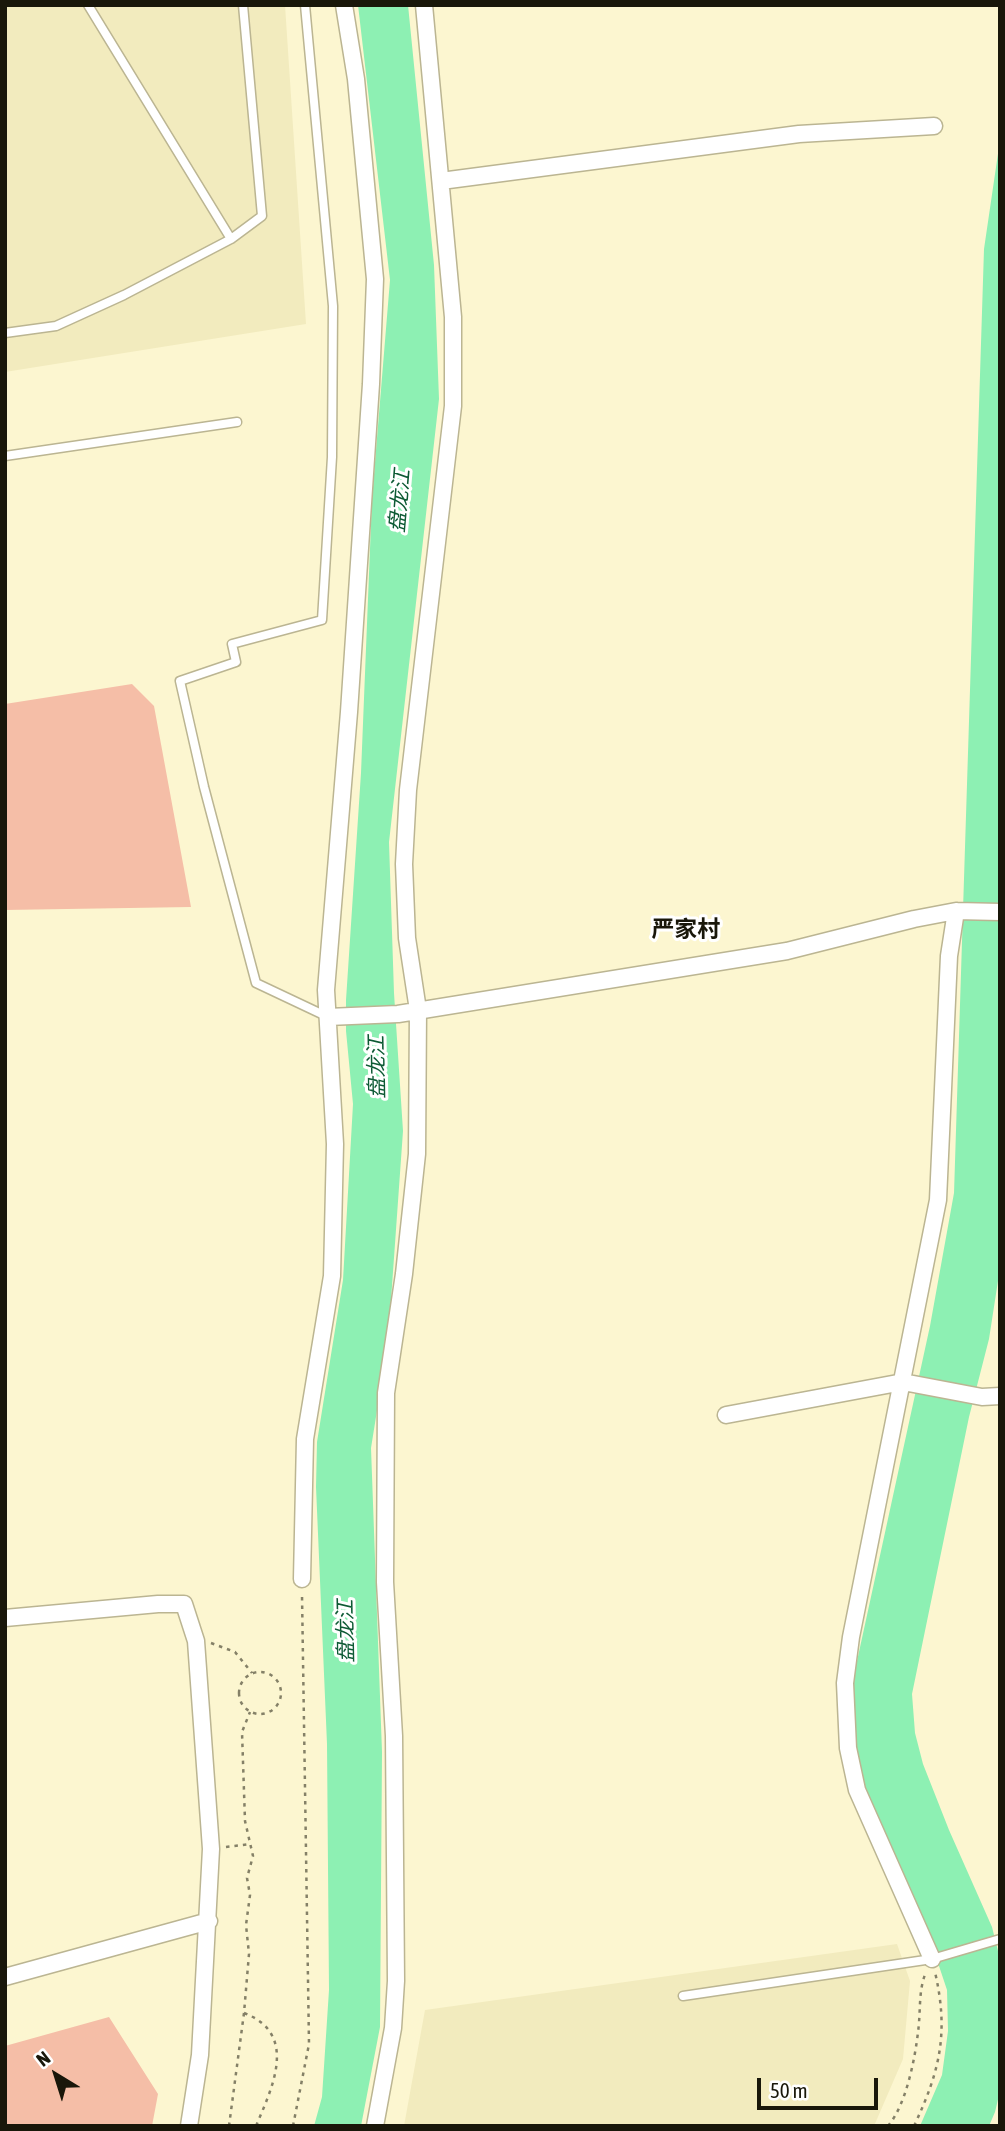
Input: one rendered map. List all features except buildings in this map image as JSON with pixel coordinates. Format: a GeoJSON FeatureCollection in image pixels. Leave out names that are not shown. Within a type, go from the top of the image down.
{"type":"FeatureCollection","features":[{"type":"Feature","properties":{"kind":"street"},"geometry":{"type":"LineString","coordinates":[[302,1579],[305,1439],[332,1276],[335,1144],[326,990],[354,643],[374,279],[356,79],[344,5]]}},
{"type":"Feature","properties":{"kind":"street"},"geometry":{"type":"LineString","coordinates":[[375,2126],[393,2028],[396,1981],[394,1736],[385,1582],[386,1393],[404,1274],[417,1154],[418,1010],[407,938],[404,864],[408,790],[453,406],[453,317],[424,5]]}},
{"type":"Feature","properties":{"kind":"street"},"geometry":{"type":"LineString","coordinates":[[441,181],[799,134],[934,126]]}},
{"type":"Feature","properties":{"kind":"street"},"geometry":{"type":"LineString","coordinates":[[328,1017],[398,1014],[787,951],[956,911],[1000,912]]}},
{"type":"Feature","properties":{"kind":"street"},"geometry":{"type":"LineString","coordinates":[[932,1959],[857,1790],[848,1748],[845,1683],[851,1637],[938,1200],[949,956],[956,911]]}},
{"type":"Feature","properties":{"kind":"street"},"geometry":{"type":"LineString","coordinates":[[726,1415],[903,1382],[982,1397],[1000,1396]]}},
{"type":"Feature","properties":{"kind":"street"},"geometry":{"type":"LineString","coordinates":[[5,1619],[158,1604],[184,1604],[196,1641],[211,1849],[200,2055],[189,2126]]}},
{"type":"Feature","properties":{"kind":"street"},"geometry":{"type":"LineString","coordinates":[[5,1977],[209,1922]]}},
{"type":"Feature","properties":{"kind":"lane"},"geometry":{"type":"LineString","coordinates":[[88,5],[230,239]]}},
{"type":"Feature","properties":{"kind":"lane"},"geometry":{"type":"LineString","coordinates":[[5,333],[56,326],[124,295],[230,239],[262,216],[243,5]]}},
{"type":"Feature","properties":{"kind":"lane"},"geometry":{"type":"LineString","coordinates":[[304,5],[333,306],[332,457],[323,620],[233,644],[236,663],[180,681],[204,787],[256,983],[328,1017]]}},
{"type":"Feature","properties":{"kind":"lane"},"geometry":{"type":"LineString","coordinates":[[5,456],[237,422]]}},
{"type":"Feature","properties":{"kind":"lane"},"geometry":{"type":"LineString","coordinates":[[683,1996],[932,1959],[1000,1939]]}},
{"type":"Feature","properties":{"kind":"path"},"geometry":{"type":"LineString","coordinates":[[293,2126],[309,2044],[302,1579]]}},
{"type":"Feature","properties":{"kind":"path"},"geometry":{"type":"LineString","coordinates":[[196,1641],[214,1643],[235,1652],[253,1672],[270,1674],[276,1679],[281,1692],[277,1706],[271,1711],[257,1714],[250,1712],[241,1701],[239,1694],[243,1680],[253,1672]]}},
{"type":"Feature","properties":{"kind":"path"},"geometry":{"type":"LineString","coordinates":[[229,2126],[249,1954],[246,1924],[250,1895],[247,1878],[253,1856],[245,1821],[242,1732],[250,1712]]}},
{"type":"Feature","properties":{"kind":"path"},"geometry":{"type":"LineString","coordinates":[[211,1849],[250,1844]]}},
{"type":"Feature","properties":{"kind":"path"},"geometry":{"type":"LineString","coordinates":[[888,2126],[895,2118],[910,2077],[918,2032],[920,1985],[932,1959]]}},
{"type":"Feature","properties":{"kind":"path"},"geometry":{"type":"LineString","coordinates":[[914,2126],[929,2095],[940,2061],[941,1997],[932,1959]]}},
{"type":"Feature","properties":{"kind":"path"},"geometry":{"type":"LineString","coordinates":[[244,2013],[265,2025],[273,2038],[278,2060],[275,2081],[256,2126]]}},
{"type":"Feature","properties":{"kind":"shaded area"},"geometry":{"type":"Polygon","coordinates":[[[5,5],[285,5],[306,324],[5,372],[5,5]]]}},
{"type":"Feature","properties":{"kind":"shaded area"},"geometry":{"type":"Polygon","coordinates":[[[132,684],[154,706],[191,907],[5,910],[5,704],[132,684]]]}},
{"type":"Feature","properties":{"kind":"shaded area"},"geometry":{"type":"Polygon","coordinates":[[[897,1944],[910,1981],[903,2059],[874,2126],[404,2126],[425,2010],[897,1944]]]}},
{"type":"Feature","properties":{"kind":"shaded area"},"geometry":{"type":"Polygon","coordinates":[[[109,2017],[158,2094],[152,2126],[5,2126],[5,2046],[109,2017]]]}},
{"type":"Feature","properties":{"kind":"water","name":"盘龙江"},"geometry":{"type":"Polygon","coordinates":[[[358,5],[408,5],[434,265],[439,399],[389,842],[394,993],[403,1131],[388,1342],[371,1448],[382,1752],[380,2027],[361,2126],[314,2126],[322,2097],[329,1990],[327,1744],[316,1487],[317,1442],[343,1280],[353,1104],[346,1000],[361,773],[372,499],[390,280],[358,5]]]}},
{"type":"Feature","properties":{"kind":"water"},"geometry":{"type":"Polygon","coordinates":[[[1000,140],[1000,1268],[989,1339],[969,1417],[912,1694],[915,1733],[923,1764],[992,1927],[1000,1959],[1000,2091],[989,2126],[920,2126],[942,2075],[948,2031],[947,1990],[932,1945],[870,1808],[856,1761],[852,1684],[930,1326],[954,1193],[984,249],[1000,140]]]}},
{"type":"Feature","properties":{"kind":"district","name":"严家村"},"geometry":{"type":"Point","coordinates":[686,930]}}]}
